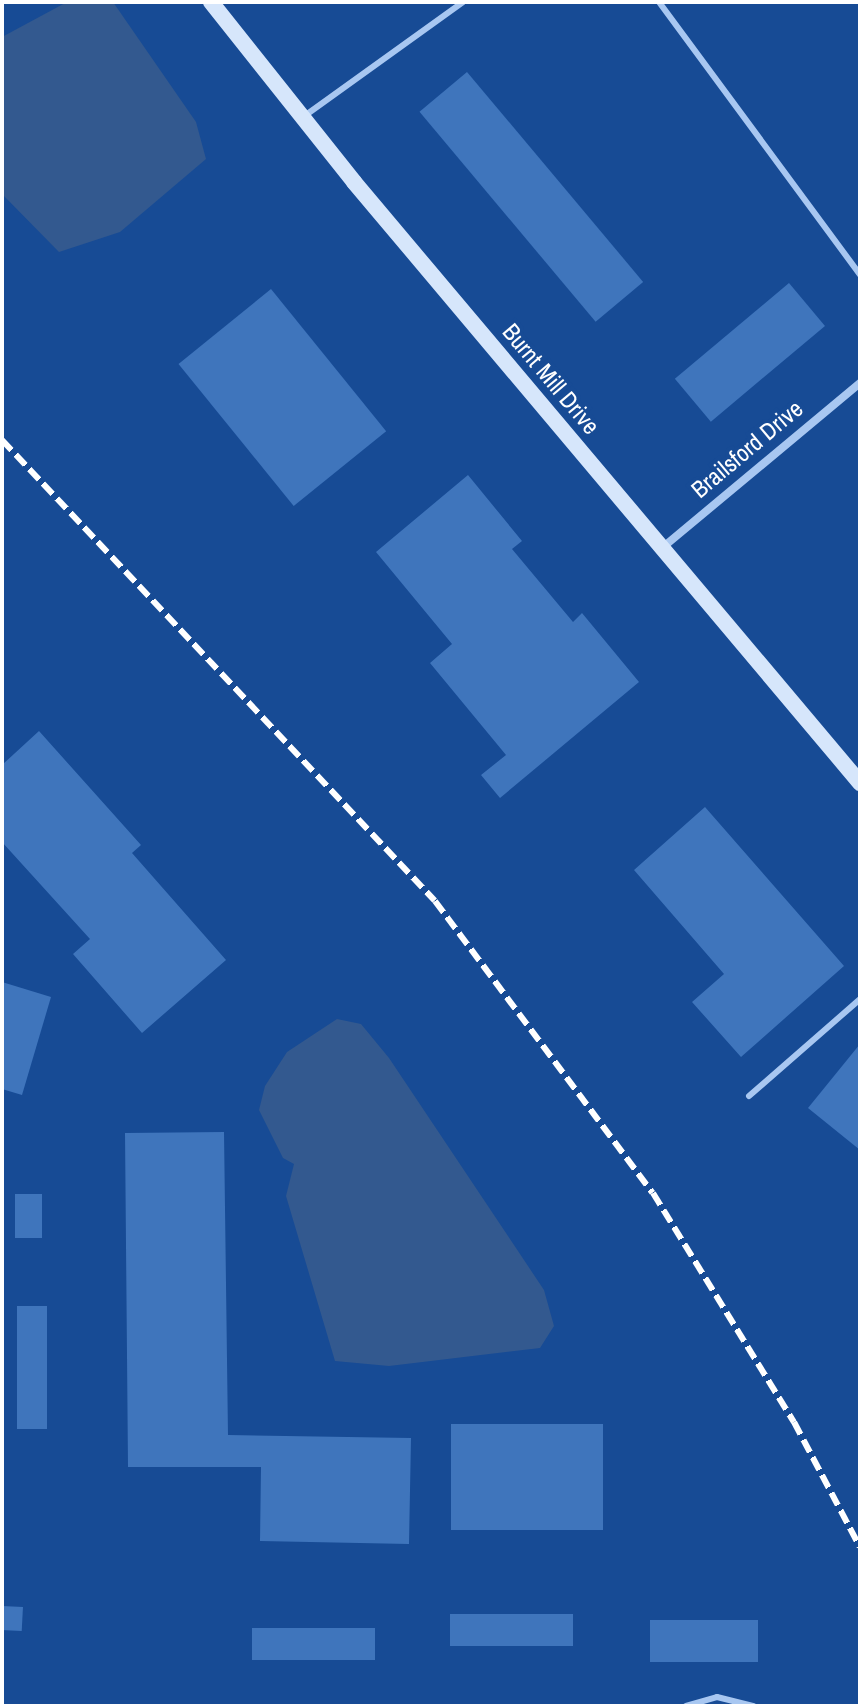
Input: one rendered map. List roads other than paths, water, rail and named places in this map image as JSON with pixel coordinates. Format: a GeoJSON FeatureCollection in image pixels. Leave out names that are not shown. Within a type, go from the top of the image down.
{"type":"FeatureCollection","features":[{"type":"Feature","properties":{"kind":"street","name":"Burnt Mill Drive"},"geometry":{"type":"LineString","coordinates":[[211,2],[302,118],[860,783]]}},
{"type":"Feature","properties":{"kind":"street","name":"Brailsford Drive"},"geometry":{"type":"LineString","coordinates":[[661,549],[860,383]]}},
{"type":"Feature","properties":{"kind":"lane"},"geometry":{"type":"LineString","coordinates":[[659,2],[860,275]]}},
{"type":"Feature","properties":{"kind":"lane"},"geometry":{"type":"LineString","coordinates":[[302,118],[460,3]]}},
{"type":"Feature","properties":{"kind":"lane"},"geometry":{"type":"LineString","coordinates":[[749,1096],[860,999]]}},
{"type":"Feature","properties":{"kind":"lane"},"geometry":{"type":"LineString","coordinates":[[686,1706],[717,1697],[754,1706]]}},
{"type":"Feature","properties":{"kind":"water"},"geometry":{"type":"Polygon","coordinates":[[[67,2],[113,2],[196,122],[206,159],[120,232],[59,252],[2,194],[2,37],[67,2]]]}},
{"type":"Feature","properties":{"kind":"water"},"geometry":{"type":"Polygon","coordinates":[[[337,1019],[361,1024],[389,1058],[544,1290],[554,1326],[540,1348],[389,1366],[335,1361],[286,1196],[294,1164],[283,1158],[259,1110],[265,1086],[287,1052],[337,1019]]]}},
{"type":"Feature","properties":{"kind":"railway"},"geometry":{"type":"LineString","coordinates":[[2,440],[435,901],[653,1193],[794,1422],[860,1547]]}}]}
